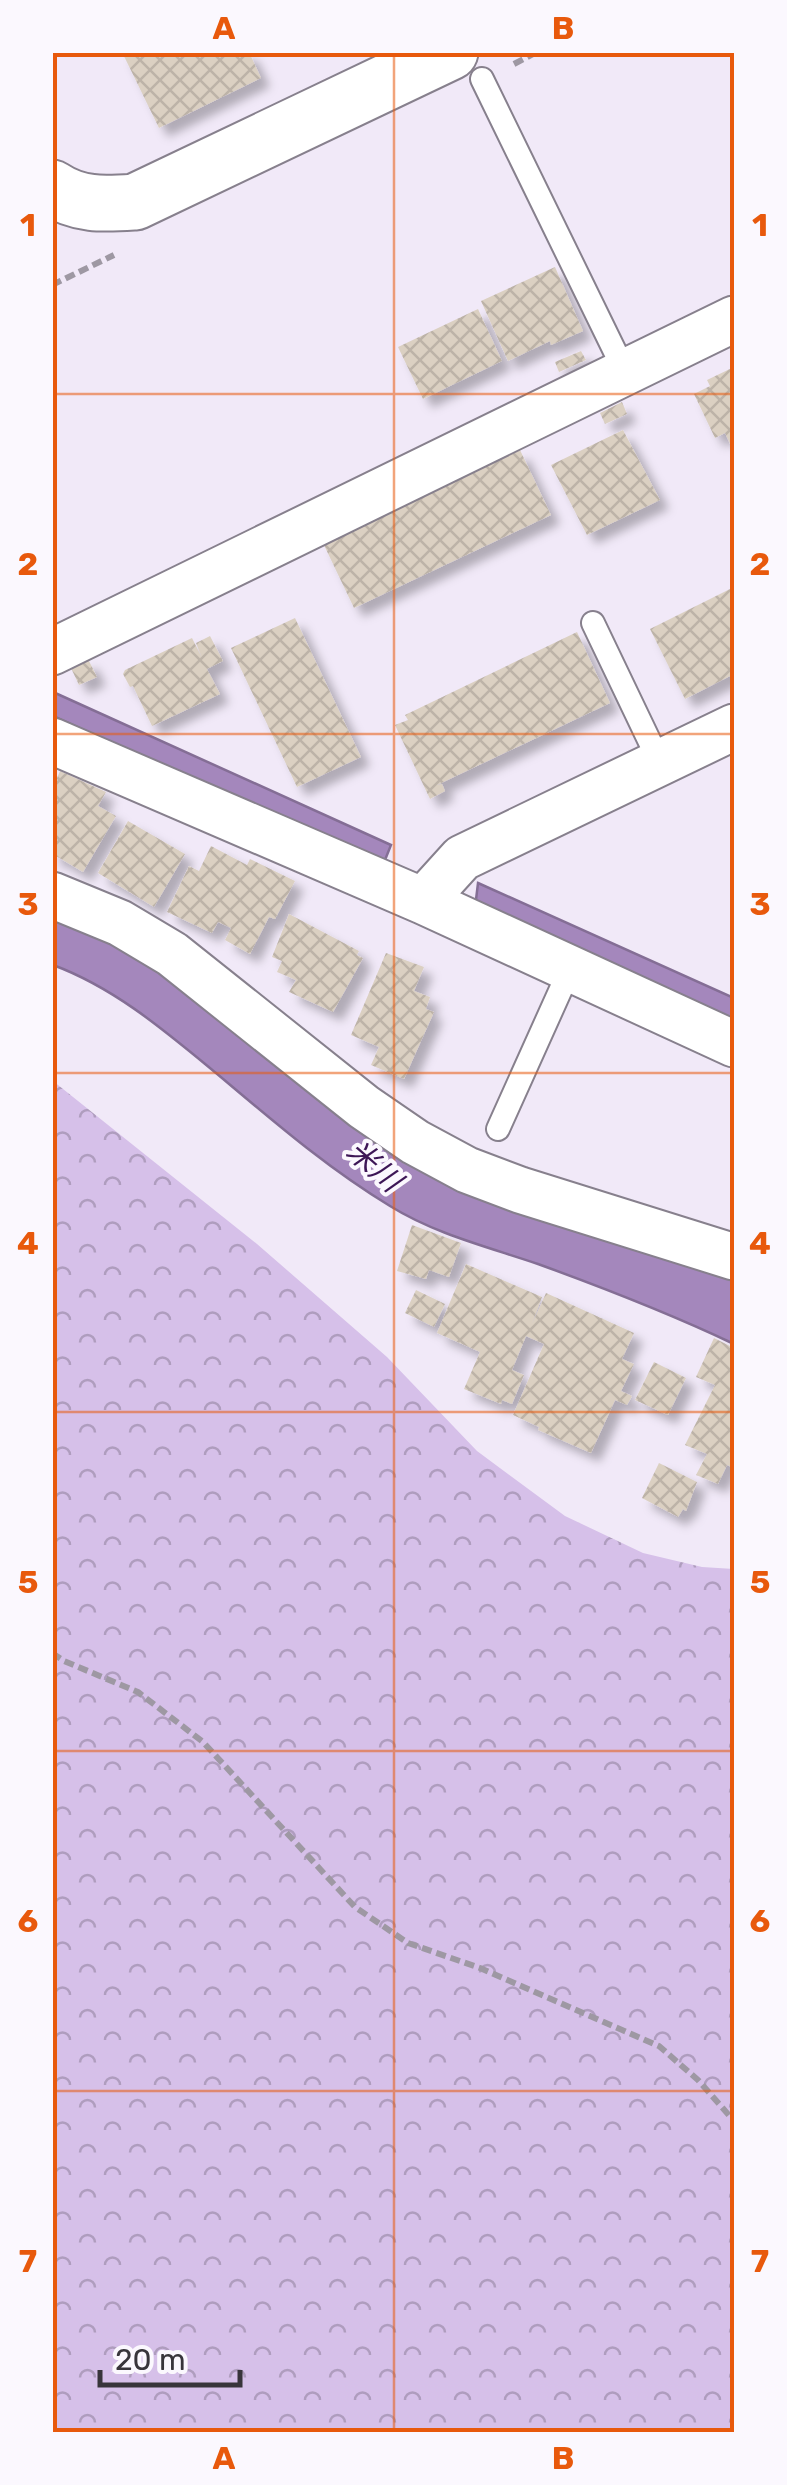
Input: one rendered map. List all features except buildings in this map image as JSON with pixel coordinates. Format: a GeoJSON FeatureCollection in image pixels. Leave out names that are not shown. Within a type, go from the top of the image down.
{"type":"FeatureCollection","features":[{"type":"Feature","properties":{"kind":"street"},"geometry":{"type":"LineString","coordinates":[[59,206],[135,202],[466,66]]}},
{"type":"Feature","properties":{"kind":"street"},"geometry":{"type":"LineString","coordinates":[[52,652],[734,319]]}},
{"type":"Feature","properties":{"kind":"street"},"geometry":{"type":"LineString","coordinates":[[423,901],[462,858],[734,728]]}},
{"type":"Feature","properties":{"kind":"street"},"geometry":{"type":"LineString","coordinates":[[52,741],[423,901],[734,1044]]}},
{"type":"Feature","properties":{"kind":"street"},"geometry":{"type":"LineString","coordinates":[[52,896],[120,923],[172,954],[364,1107],[468,1170],[734,1257]]}},
{"type":"Feature","properties":{"kind":"lane"},"geometry":{"type":"LineString","coordinates":[[466,66],[625,372]]}},
{"type":"Feature","properties":{"kind":"lane"},"geometry":{"type":"LineString","coordinates":[[593,622],[660,763]]}},
{"type":"Feature","properties":{"kind":"lane"},"geometry":{"type":"LineString","coordinates":[[498,1129],[570,969]]}},
{"type":"Feature","properties":{"kind":"path"},"geometry":{"type":"LineString","coordinates":[[52,1652],[64,1661],[138,1692],[203,1742],[355,1907],[408,1942],[480,1968],[659,2046],[698,2080],[734,2121]]}},
{"type":"Feature","properties":{"kind":"green space"},"geometry":{"type":"Polygon","coordinates":[[[53,1081],[257,1244],[387,1357],[477,1451],[565,1516],[643,1553],[702,1567],[734,1569],[734,2432],[53,2432],[53,1081]]]}},
{"type":"Feature","properties":{"kind":"water"},"geometry":{"type":"Polygon","coordinates":[[[53,692],[391,845],[385,860],[371,861],[53,716],[53,692]]]}},
{"type":"Feature","properties":{"kind":"water"},"geometry":{"type":"Polygon","coordinates":[[[478,883],[734,998],[734,1023],[475,908],[478,883]]]}},
{"type":"Feature","properties":{"kind":"water","name":"米川"},"geometry":{"type":"Polygon","coordinates":[[[52,909],[126,941],[405,1153],[734,1276],[734,1344],[612,1292],[443,1232],[407,1216],[367,1191],[300,1143],[139,1012],[53,965],[52,909]]]}}]}
